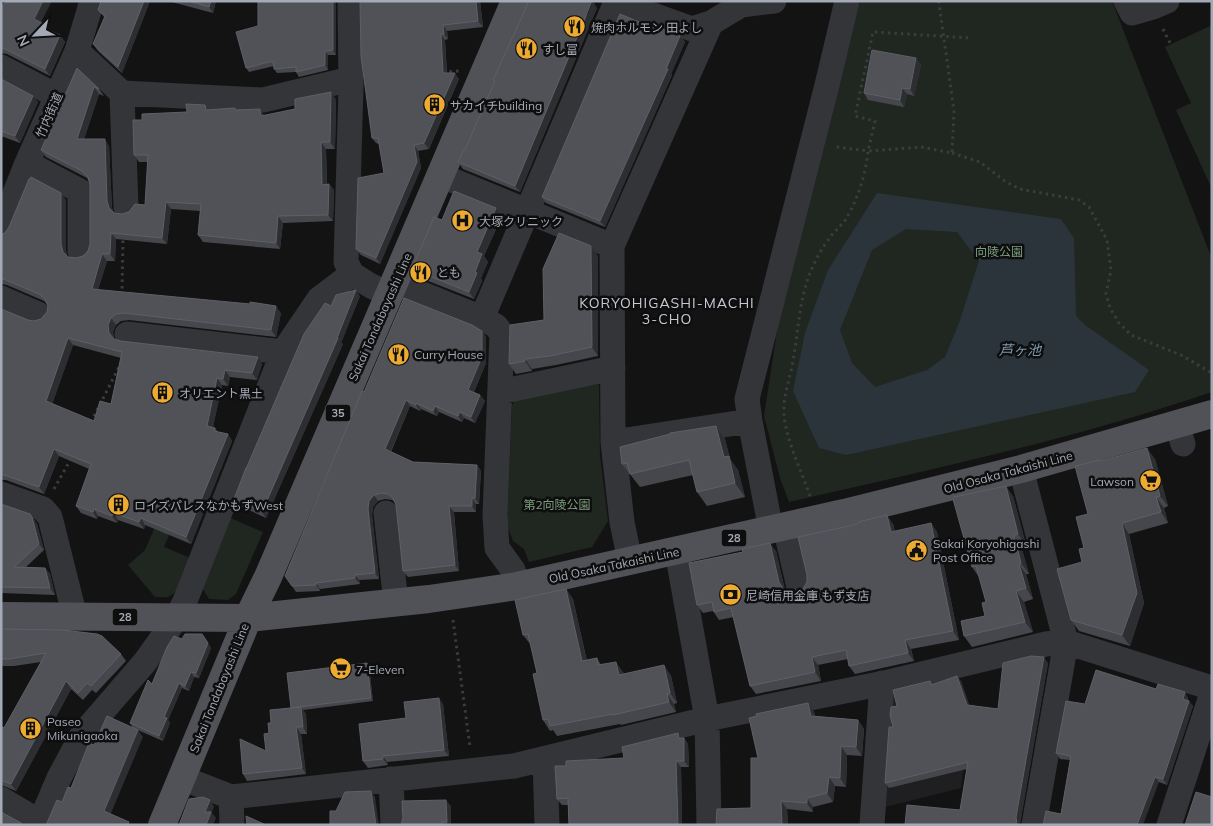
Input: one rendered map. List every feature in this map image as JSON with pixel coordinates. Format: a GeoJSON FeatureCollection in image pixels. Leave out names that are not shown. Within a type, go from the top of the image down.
{"type":"FeatureCollection","features":[{"type":"Feature","properties":{"kind":"main road","name":"Sakai Tondabayashi Line"},"geometry":{"type":"LineString","coordinates":[[162,825],[248,618],[268,577],[442,176],[515,1]]}},
{"type":"Feature","properties":{"kind":"main road","name":"Old Osaka Takaishi Line"},"geometry":{"type":"LineString","coordinates":[[1,616],[248,618],[396,603],[517,586],[778,528],[1021,469],[1180,435],[1212,414]]}},
{"type":"Feature","properties":{"kind":"street","name":"竹内街道"},"geometry":{"type":"LineString","coordinates":[[1,228],[27,163],[78,52],[92,1]]}},
{"type":"Feature","properties":{"kind":"street"},"geometry":{"type":"LineString","coordinates":[[350,1],[346,262],[352,274],[371,286],[392,288],[482,318],[496,326],[502,334],[495,515],[497,548],[513,570],[517,586]]}},
{"type":"Feature","properties":{"kind":"street"},"geometry":{"type":"LineString","coordinates":[[482,318],[615,2],[692,29],[710,23],[741,5],[774,1]]}},
{"type":"Feature","properties":{"kind":"street"},"geometry":{"type":"LineString","coordinates":[[799,587],[778,528],[750,421],[747,399],[847,1]]}},
{"type":"Feature","properties":{"kind":"street"},"geometry":{"type":"LineString","coordinates":[[1126,1],[1132,13],[1163,11]]}},
{"type":"Feature","properties":{"kind":"street"},"geometry":{"type":"LineString","coordinates":[[630,561],[622,522],[613,442],[612,246],[710,23]]}},
{"type":"Feature","properties":{"kind":"street"},"geometry":{"type":"LineString","coordinates":[[78,52],[122,93],[263,100],[350,79]]}},
{"type":"Feature","properties":{"kind":"street"},"geometry":{"type":"LineString","coordinates":[[1,66],[58,96]]}},
{"type":"Feature","properties":{"kind":"street"},"geometry":{"type":"LineString","coordinates":[[122,93],[126,207]]}},
{"type":"Feature","properties":{"kind":"street"},"geometry":{"type":"LineString","coordinates":[[27,163],[80,191],[80,251]]}},
{"type":"Feature","properties":{"kind":"street"},"geometry":{"type":"LineString","coordinates":[[442,176],[612,246]]}},
{"type":"Feature","properties":{"kind":"street"},"geometry":{"type":"LineString","coordinates":[[1,799],[40,823],[59,778],[82,735],[145,662],[177,617],[190,592],[283,352],[319,299],[352,274]]}},
{"type":"Feature","properties":{"kind":"street"},"geometry":{"type":"LineString","coordinates":[[1,298],[38,314]]}},
{"type":"Feature","properties":{"kind":"street"},"geometry":{"type":"LineString","coordinates":[[127,334],[283,352]]}},
{"type":"Feature","properties":{"kind":"street"},"geometry":{"type":"LineString","coordinates":[[500,392],[613,368]]}},
{"type":"Feature","properties":{"kind":"street"},"geometry":{"type":"LineString","coordinates":[[613,442],[750,421]]}},
{"type":"Feature","properties":{"kind":"street"},"geometry":{"type":"LineString","coordinates":[[1021,469],[1066,642],[1034,825]]}},
{"type":"Feature","properties":{"kind":"street"},"geometry":{"type":"LineString","coordinates":[[1,494],[43,509],[50,517],[75,617]]}},
{"type":"Feature","properties":{"kind":"street"},"geometry":{"type":"LineString","coordinates":[[386,513],[396,603]]}},
{"type":"Feature","properties":{"kind":"street"},"geometry":{"type":"LineString","coordinates":[[677,551],[707,719],[709,825]]}},
{"type":"Feature","properties":{"kind":"street"},"geometry":{"type":"LineString","coordinates":[[182,778],[231,797],[514,766],[707,719],[882,683],[1046,644],[1066,642],[1212,688]]}},
{"type":"Feature","properties":{"kind":"street"},"geometry":{"type":"LineString","coordinates":[[872,825],[882,683]]}},
{"type":"Feature","properties":{"kind":"street"},"geometry":{"type":"LineString","coordinates":[[1169,825],[1212,693]]}},
{"type":"Feature","properties":{"kind":"street"},"geometry":{"type":"LineString","coordinates":[[545,759],[547,825]]}},
{"type":"Feature","properties":{"kind":"street"},"geometry":{"type":"LineString","coordinates":[[391,779],[393,825]]}},
{"type":"Feature","properties":{"kind":"street"},"geometry":{"type":"LineString","coordinates":[[231,797],[232,825]]}},
{"type":"Feature","properties":{"kind":"path"},"geometry":{"type":"LineString","coordinates":[[939,1],[954,111],[952,153]]}},
{"type":"Feature","properties":{"kind":"path"},"geometry":{"type":"LineString","coordinates":[[1163,11],[1171,44]]}},
{"type":"Feature","properties":{"kind":"path"},"geometry":{"type":"LineString","coordinates":[[864,31],[971,38]]}},
{"type":"Feature","properties":{"kind":"path"},"geometry":{"type":"LineString","coordinates":[[812,502],[787,432],[784,412],[786,388],[792,368],[805,284],[815,261],[831,236],[846,219],[867,166],[874,121],[855,116],[874,32]]}},
{"type":"Feature","properties":{"kind":"path"},"geometry":{"type":"LineString","coordinates":[[439,72],[468,71]]}},
{"type":"Feature","properties":{"kind":"path"},"geometry":{"type":"LineString","coordinates":[[851,90],[861,92]]}},
{"type":"Feature","properties":{"kind":"path"},"geometry":{"type":"LineString","coordinates":[[813,142],[868,151],[921,147],[952,153],[980,162],[1006,182],[1020,189],[1079,200],[1089,206],[1107,240],[1111,270],[1106,294],[1110,308],[1119,323],[1130,335],[1181,355],[1212,373]]}},
{"type":"Feature","properties":{"kind":"path"},"geometry":{"type":"LineString","coordinates":[[43,509],[77,449]]}},
{"type":"Feature","properties":{"kind":"path"},"geometry":{"type":"LineString","coordinates":[[453,614],[473,770]]}},
{"type":"Feature","properties":{"kind":"shaded area"},"geometry":{"type":"Polygon","coordinates":[[[934,682],[971,715],[961,788],[881,808],[890,699],[897,690],[934,682]]]}},
{"type":"Feature","properties":{"kind":"green space","name":"向陵公園"},"geometry":{"type":"Polygon","coordinates":[[[862,1],[1112,1],[1212,259],[1212,392],[1108,425],[1055,439],[948,466],[789,502],[780,478],[764,416],[780,312],[855,8],[862,1]]]}},
{"type":"Feature","properties":{"kind":"green space"},"geometry":{"type":"Polygon","coordinates":[[[1212,25],[1211,187],[1176,110],[1191,103],[1165,47],[1212,25]]]}},
{"type":"Feature","properties":{"kind":"green space","name":"第2向陵公園"},"geometry":{"type":"Polygon","coordinates":[[[593,380],[599,385],[600,455],[608,521],[592,547],[529,562],[524,549],[513,541],[507,525],[512,405],[517,398],[593,380]]]}},
{"type":"Feature","properties":{"kind":"green space"},"geometry":{"type":"Polygon","coordinates":[[[228,517],[263,532],[236,594],[228,600],[209,599],[201,586],[228,517]]]}},
{"type":"Feature","properties":{"kind":"green space"},"geometry":{"type":"Polygon","coordinates":[[[155,527],[170,533],[164,547],[193,559],[181,589],[168,597],[155,597],[128,565],[145,550],[155,527]]]}},
{"type":"Feature","properties":{"kind":"water","name":"芦ヶ池"},"geometry":{"type":"Polygon","coordinates":[[[877,193],[1061,219],[1074,238],[1076,316],[1085,325],[1149,370],[1135,392],[846,455],[819,448],[793,391],[805,333],[828,270],[877,193]],[[906,229],[872,250],[840,330],[852,363],[875,387],[927,370],[945,357],[959,323],[979,261],[957,232],[906,229]]]}},
{"type":"Feature","properties":{"kind":"building"},"geometry":{"type":"Polygon","coordinates":[[[6,1],[43,1],[34,19],[42,23],[40,27],[60,35],[45,69],[1,47],[1,8],[6,1]]]}},
{"type":"Feature","properties":{"kind":"building"},"geometry":{"type":"Polygon","coordinates":[[[101,1],[144,1],[118,67],[93,44],[105,16],[98,10],[101,1]]]}},
{"type":"Feature","properties":{"kind":"building"},"geometry":{"type":"Polygon","coordinates":[[[188,1],[211,1],[209,7],[188,1]]]}},
{"type":"Feature","properties":{"kind":"building"},"geometry":{"type":"Polygon","coordinates":[[[258,1],[333,1],[333,50],[325,51],[325,65],[296,72],[296,67],[274,69],[273,61],[246,68],[236,32],[258,26],[258,1]]]}},
{"type":"Feature","properties":{"kind":"building"},"geometry":{"type":"Polygon","coordinates":[[[360,1],[476,1],[478,21],[443,25],[444,34],[441,34],[443,73],[455,73],[424,143],[414,145],[417,162],[376,258],[356,249],[358,178],[384,173],[378,138],[372,138],[361,56],[360,1]]]}},
{"type":"Feature","properties":{"kind":"building"},"geometry":{"type":"Polygon","coordinates":[[[529,1],[592,1],[515,186],[458,162],[465,150],[495,81],[493,80],[529,1]]]}},
{"type":"Feature","properties":{"kind":"building"},"geometry":{"type":"Polygon","coordinates":[[[620,14],[651,27],[652,25],[680,36],[666,69],[668,69],[600,221],[542,197],[620,14]]]}},
{"type":"Feature","properties":{"kind":"building"},"geometry":{"type":"Polygon","coordinates":[[[872,50],[916,58],[910,89],[902,88],[900,100],[864,93],[872,50]]]}},
{"type":"Feature","properties":{"kind":"building"},"geometry":{"type":"Polygon","coordinates":[[[77,68],[99,89],[94,87],[77,139],[105,139],[107,201],[109,208],[114,213],[122,214],[129,212],[135,204],[145,205],[148,155],[134,155],[133,120],[142,120],[142,114],[187,112],[186,104],[205,105],[206,110],[260,109],[261,116],[295,109],[295,99],[331,92],[330,142],[321,142],[322,185],[329,184],[328,215],[278,216],[276,243],[198,235],[201,204],[166,202],[162,238],[111,233],[110,254],[102,254],[92,289],[250,304],[250,302],[276,306],[271,330],[124,313],[116,314],[111,318],[108,325],[109,333],[114,339],[121,341],[258,357],[252,373],[225,370],[223,379],[217,378],[207,426],[215,428],[214,431],[228,434],[186,537],[141,518],[139,522],[114,513],[112,516],[94,509],[93,512],[76,506],[91,464],[54,449],[39,487],[1,474],[1,309],[34,321],[41,319],[47,312],[48,306],[45,299],[39,294],[1,278],[1,234],[5,233],[9,227],[31,177],[61,193],[61,244],[63,252],[68,257],[76,258],[83,256],[88,251],[90,244],[90,184],[88,177],[82,171],[41,150],[77,68]],[[68,338],[46,401],[94,421],[100,401],[111,404],[122,352],[68,338]]]}},
{"type":"Feature","properties":{"kind":"building"},"geometry":{"type":"Polygon","coordinates":[[[1,79],[33,96],[15,136],[1,131],[1,79]]]}},
{"type":"Feature","properties":{"kind":"building"},"geometry":{"type":"Polygon","coordinates":[[[454,191],[496,208],[477,252],[482,254],[469,292],[412,269],[434,217],[442,220],[454,191]]]}},
{"type":"Feature","properties":{"kind":"building"},"geometry":{"type":"Polygon","coordinates":[[[559,233],[591,246],[592,347],[525,359],[525,361],[509,364],[510,325],[544,320],[543,269],[559,233]]]}},
{"type":"Feature","properties":{"kind":"building"},"geometry":{"type":"Polygon","coordinates":[[[356,290],[338,338],[262,512],[234,499],[304,334],[325,303],[331,306],[336,295],[356,290]]]}},
{"type":"Feature","properties":{"kind":"building"},"geometry":{"type":"Polygon","coordinates":[[[404,298],[472,325],[482,331],[482,357],[468,390],[480,395],[471,417],[460,412],[458,416],[435,406],[433,411],[406,400],[385,449],[413,462],[477,465],[475,498],[472,498],[472,506],[449,506],[455,565],[403,571],[396,505],[393,498],[388,494],[381,493],[374,495],[369,501],[368,509],[375,573],[355,575],[355,578],[316,583],[316,585],[292,586],[285,576],[362,391],[364,392],[404,298]]]}},
{"type":"Feature","properties":{"kind":"building"},"geometry":{"type":"Polygon","coordinates":[[[716,426],[724,457],[729,456],[735,483],[697,492],[689,460],[630,474],[627,463],[622,464],[620,447],[670,433],[716,426]]]}},
{"type":"Feature","properties":{"kind":"building"},"geometry":{"type":"Polygon","coordinates":[[[1147,448],[1160,496],[1156,497],[1161,512],[1122,523],[1137,593],[1122,635],[1071,620],[1057,569],[1082,562],[1079,549],[1084,548],[1076,517],[1088,514],[1075,466],[1147,448]]]}},
{"type":"Feature","properties":{"kind":"building"},"geometry":{"type":"Polygon","coordinates":[[[1006,486],[1018,534],[1014,535],[1021,563],[1019,564],[1026,588],[1016,591],[1025,622],[964,636],[961,621],[985,616],[982,603],[986,602],[976,566],[972,567],[953,499],[954,497],[1006,486]]]}},
{"type":"Feature","properties":{"kind":"building"},"geometry":{"type":"Polygon","coordinates":[[[1,504],[30,514],[39,544],[14,567],[45,568],[50,588],[1,587],[1,504]]]}},
{"type":"Feature","properties":{"kind":"building"},"geometry":{"type":"Polygon","coordinates":[[[887,515],[891,532],[931,523],[953,631],[905,640],[908,653],[849,666],[846,650],[812,657],[815,672],[750,686],[731,608],[714,612],[712,602],[697,605],[689,563],[743,552],[742,549],[770,543],[779,582],[783,589],[796,593],[803,589],[807,582],[798,537],[858,524],[858,522],[887,515]]]}},
{"type":"Feature","properties":{"kind":"building"},"geometry":{"type":"Polygon","coordinates":[[[566,589],[582,661],[597,658],[598,665],[616,662],[619,675],[664,665],[670,693],[667,694],[669,702],[613,715],[550,726],[548,719],[543,720],[533,674],[537,673],[528,634],[523,635],[515,600],[566,589]]]}},
{"type":"Feature","properties":{"kind":"building"},"geometry":{"type":"Polygon","coordinates":[[[1,629],[63,630],[97,634],[102,636],[121,654],[91,686],[87,683],[78,693],[66,681],[11,784],[1,780],[1,726],[4,728],[46,653],[1,659],[1,629]]]}},
{"type":"Feature","properties":{"kind":"building"},"geometry":{"type":"Polygon","coordinates":[[[185,634],[202,634],[208,643],[196,673],[191,672],[185,686],[179,683],[164,717],[167,718],[159,736],[130,723],[148,680],[152,684],[167,647],[174,636],[182,639],[185,634]]]}},
{"type":"Feature","properties":{"kind":"building"},"geometry":{"type":"Polygon","coordinates":[[[1031,656],[1044,657],[1016,817],[1017,825],[905,825],[907,805],[960,810],[968,762],[885,783],[889,727],[893,727],[890,715],[891,707],[897,706],[893,690],[930,681],[931,685],[957,676],[967,705],[998,709],[1003,663],[1031,656]]]}},
{"type":"Feature","properties":{"kind":"building"},"geometry":{"type":"Polygon","coordinates":[[[367,663],[371,698],[291,708],[287,673],[367,663]]]}},
{"type":"Feature","properties":{"kind":"building"},"geometry":{"type":"Polygon","coordinates":[[[1096,670],[1156,689],[1158,684],[1185,692],[1183,699],[1189,701],[1163,779],[1155,777],[1137,825],[1043,825],[1046,811],[1061,814],[1071,756],[1056,753],[1066,701],[1085,704],[1096,670]]]}},
{"type":"Feature","properties":{"kind":"building"},"geometry":{"type":"Polygon","coordinates":[[[439,698],[444,750],[383,756],[383,759],[363,761],[359,724],[406,718],[404,702],[439,698]]]}},
{"type":"Feature","properties":{"kind":"building"},"geometry":{"type":"Polygon","coordinates":[[[808,703],[811,716],[858,720],[856,747],[841,746],[840,778],[829,777],[827,793],[807,798],[807,803],[781,801],[782,825],[716,825],[717,809],[751,808],[751,758],[758,758],[749,718],[757,716],[756,714],[808,703]]]}},
{"type":"Feature","properties":{"kind":"building"},"geometry":{"type":"Polygon","coordinates":[[[301,707],[303,727],[296,727],[302,768],[243,774],[240,739],[266,751],[264,734],[269,733],[268,723],[271,723],[270,710],[301,707]]]}},
{"type":"Feature","properties":{"kind":"building"},"geometry":{"type":"Polygon","coordinates":[[[107,716],[138,730],[104,811],[129,822],[128,825],[46,825],[57,800],[62,802],[68,787],[71,788],[89,743],[94,745],[107,716]]]}},
{"type":"Feature","properties":{"kind":"building"},"geometry":{"type":"Polygon","coordinates":[[[678,733],[679,738],[684,738],[684,761],[676,761],[678,824],[569,825],[568,798],[557,799],[555,766],[566,766],[566,761],[624,758],[622,747],[678,733]]]}},
{"type":"Feature","properties":{"kind":"building"},"geometry":{"type":"Polygon","coordinates":[[[371,791],[376,825],[330,825],[330,811],[336,811],[345,792],[371,791]]]}},
{"type":"Feature","properties":{"kind":"building"},"geometry":{"type":"Polygon","coordinates":[[[1196,792],[1212,797],[1212,825],[1185,825],[1196,792]]]}},
{"type":"Feature","properties":{"kind":"building"},"geometry":{"type":"Polygon","coordinates":[[[203,797],[210,800],[205,812],[211,812],[206,825],[179,825],[189,799],[203,797]]]}},
{"type":"Feature","properties":{"kind":"building"},"geometry":{"type":"Polygon","coordinates":[[[446,800],[447,822],[442,822],[442,825],[401,825],[403,818],[402,801],[446,800]]]}},
{"type":"Feature","properties":{"kind":"building"},"geometry":{"type":"Polygon","coordinates":[[[1,812],[21,823],[22,825],[1,825],[1,812]]]}},
{"type":"Feature","properties":{"kind":"building"},"geometry":{"type":"Polygon","coordinates":[[[246,816],[266,825],[247,825],[246,816]]]}},
{"type":"Feature","properties":{"kind":"place","name":"焼肉ホルモン 田よし"},"geometry":{"type":"Point","coordinates":[575,27]}},
{"type":"Feature","properties":{"kind":"place","name":"すし富"},"geometry":{"type":"Point","coordinates":[526,49]}},
{"type":"Feature","properties":{"kind":"place","name":"サカイチbuilding"},"geometry":{"type":"Point","coordinates":[434,105]}},
{"type":"Feature","properties":{"kind":"place","name":"大塚クリニック"},"geometry":{"type":"Point","coordinates":[463,221]}},
{"type":"Feature","properties":{"kind":"place","name":"とも"},"geometry":{"type":"Point","coordinates":[421,272]}},
{"type":"Feature","properties":{"kind":"place","name":"Curry House"},"geometry":{"type":"Point","coordinates":[398,354]}},
{"type":"Feature","properties":{"kind":"place","name":"オリエント黒土"},"geometry":{"type":"Point","coordinates":[163,393]}},
{"type":"Feature","properties":{"kind":"place","name":"Lawson"},"geometry":{"type":"Point","coordinates":[1150,481]}},
{"type":"Feature","properties":{"kind":"place","name":"ロイズパレスなかもずWest"},"geometry":{"type":"Point","coordinates":[118,505]}},
{"type":"Feature","properties":{"kind":"place","name":"Sakai Koryohigashi Post Office"},"geometry":{"type":"Point","coordinates":[917,550]}},
{"type":"Feature","properties":{"kind":"place","name":"尼崎信用金庫 もず支店"},"geometry":{"type":"Point","coordinates":[730,595]}},
{"type":"Feature","properties":{"kind":"place","name":"7-Eleven"},"geometry":{"type":"Point","coordinates":[340,669]}},
{"type":"Feature","properties":{"kind":"place","name":"Paseo Mikunigaoka"},"geometry":{"type":"Point","coordinates":[31,728]}},
{"type":"Feature","properties":{"kind":"district","name":"KORYOHIGASHI-MACHI 3-CHO"},"geometry":{"type":"Point","coordinates":[667,312]}}]}
